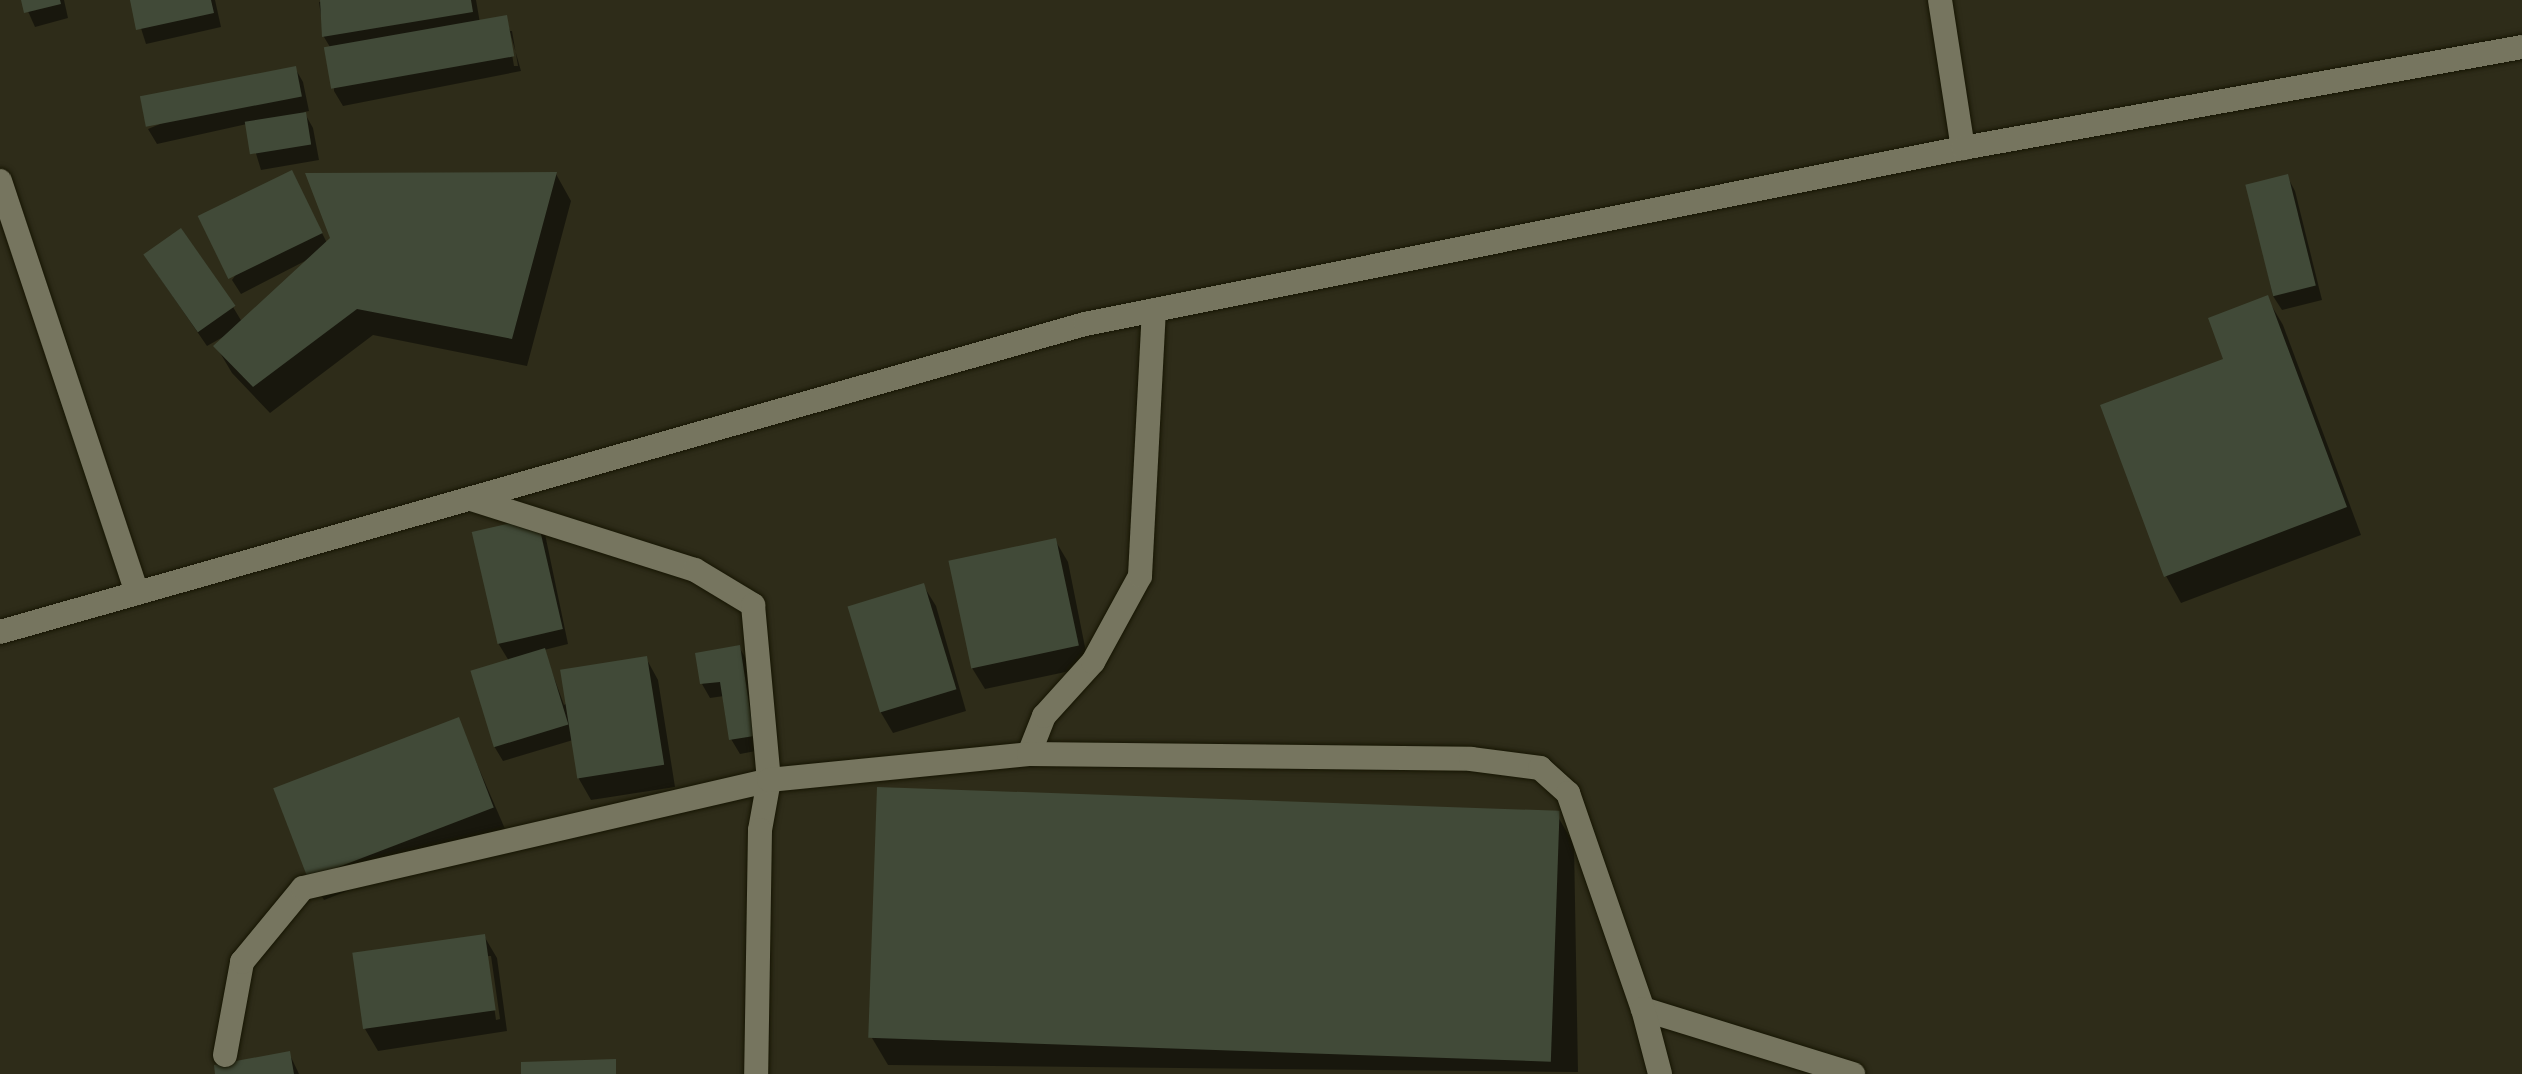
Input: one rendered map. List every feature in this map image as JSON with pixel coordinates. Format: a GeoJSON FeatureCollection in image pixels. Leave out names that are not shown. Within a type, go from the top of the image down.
{"type":"FeatureCollection","features":[{"type":"Feature","properties":{"kind":"street"},"geometry":{"type":"LineString","coordinates":[[1940,0],[1963,148]]}},
{"type":"Feature","properties":{"kind":"street"},"geometry":{"type":"LineString","coordinates":[[0,632],[1085,324],[1963,148],[2522,47]]}},
{"type":"Feature","properties":{"kind":"street"},"geometry":{"type":"LineString","coordinates":[[0,181],[137,593]]}},
{"type":"Feature","properties":{"kind":"street"},"geometry":{"type":"LineString","coordinates":[[1029,754],[1044,716],[1093,662],[1140,576],[1154,310]]}},
{"type":"Feature","properties":{"kind":"street"},"geometry":{"type":"LineString","coordinates":[[471,499],[695,570],[753,605],[769,780],[760,830],[756,1074]]}},
{"type":"Feature","properties":{"kind":"street"},"geometry":{"type":"LineString","coordinates":[[225,1055],[242,962],[303,888],[769,780],[1029,754],[1471,759],[1540,768],[1568,793],[1643,1009],[1660,1074]]}},
{"type":"Feature","properties":{"kind":"street"},"geometry":{"type":"LineString","coordinates":[[1643,1009],[1853,1074]]}},
{"type":"Feature","properties":{"kind":"building"},"geometry":{"type":"Polygon","coordinates":[[[21,0],[60,0],[61,4],[24,13],[21,0]]]}},
{"type":"Feature","properties":{"kind":"building"},"geometry":{"type":"Polygon","coordinates":[[[130,0],[211,0],[214,13],[136,30],[130,0]]]}},
{"type":"Feature","properties":{"kind":"building"},"geometry":{"type":"Polygon","coordinates":[[[320,0],[471,0],[473,12],[322,37],[320,0]]]}},
{"type":"Feature","properties":{"kind":"building"},"geometry":{"type":"Polygon","coordinates":[[[507,15],[514,56],[331,89],[324,47],[507,15]]]}},
{"type":"Feature","properties":{"kind":"building"},"geometry":{"type":"Polygon","coordinates":[[[296,66],[302,96],[146,127],[140,96],[296,66]]]}},
{"type":"Feature","properties":{"kind":"building"},"geometry":{"type":"Polygon","coordinates":[[[306,112],[311,145],[250,154],[245,122],[306,112]]]}},
{"type":"Feature","properties":{"kind":"building"},"geometry":{"type":"Polygon","coordinates":[[[292,170],[323,233],[228,279],[198,216],[292,170]]]}},
{"type":"Feature","properties":{"kind":"building"},"geometry":{"type":"Polygon","coordinates":[[[557,172],[512,339],[357,309],[253,387],[213,346],[330,238],[305,173],[557,172]]]}},
{"type":"Feature","properties":{"kind":"building"},"geometry":{"type":"Polygon","coordinates":[[[2288,174],[2316,286],[2273,296],[2245,185],[2288,174]]]}},
{"type":"Feature","properties":{"kind":"building"},"geometry":{"type":"Polygon","coordinates":[[[181,228],[235,306],[198,332],[143,254],[181,228]]]}},
{"type":"Feature","properties":{"kind":"building"},"geometry":{"type":"Polygon","coordinates":[[[2268,295],[2347,507],[2164,577],[2100,405],[2223,359],[2208,318],[2268,295]]]}},
{"type":"Feature","properties":{"kind":"building"},"geometry":{"type":"Polygon","coordinates":[[[537,517],[563,629],[498,644],[472,532],[537,517]]]}},
{"type":"Feature","properties":{"kind":"building"},"geometry":{"type":"Polygon","coordinates":[[[1056,538],[1079,646],[971,668],[948,561],[1056,538]]]}},
{"type":"Feature","properties":{"kind":"building"},"geometry":{"type":"Polygon","coordinates":[[[924,583],[956,689],[880,713],[847,606],[924,583]]]}},
{"type":"Feature","properties":{"kind":"building"},"geometry":{"type":"Polygon","coordinates":[[[740,645],[754,736],[729,740],[720,682],[700,684],[695,653],[740,645]]]}},
{"type":"Feature","properties":{"kind":"building"},"geometry":{"type":"Polygon","coordinates":[[[545,648],[568,725],[494,747],[470,671],[545,648]]]}},
{"type":"Feature","properties":{"kind":"building"},"geometry":{"type":"Polygon","coordinates":[[[647,656],[664,765],[577,778],[560,670],[647,656]]]}},
{"type":"Feature","properties":{"kind":"building"},"geometry":{"type":"Polygon","coordinates":[[[459,717],[494,808],[308,879],[273,788],[459,717]]]}},
{"type":"Feature","properties":{"kind":"building"},"geometry":{"type":"Polygon","coordinates":[[[877,787],[1560,811],[1551,1062],[868,1038],[877,787]]]}},
{"type":"Feature","properties":{"kind":"building"},"geometry":{"type":"Polygon","coordinates":[[[485,934],[496,1010],[363,1029],[352,953],[485,934]]]}},
{"type":"Feature","properties":{"kind":"building"},"geometry":{"type":"Polygon","coordinates":[[[290,1051],[294,1074],[215,1074],[214,1065],[290,1051]]]}},
{"type":"Feature","properties":{"kind":"building"},"geometry":{"type":"Polygon","coordinates":[[[616,1059],[616,1074],[521,1074],[521,1062],[616,1059]]]}}]}
